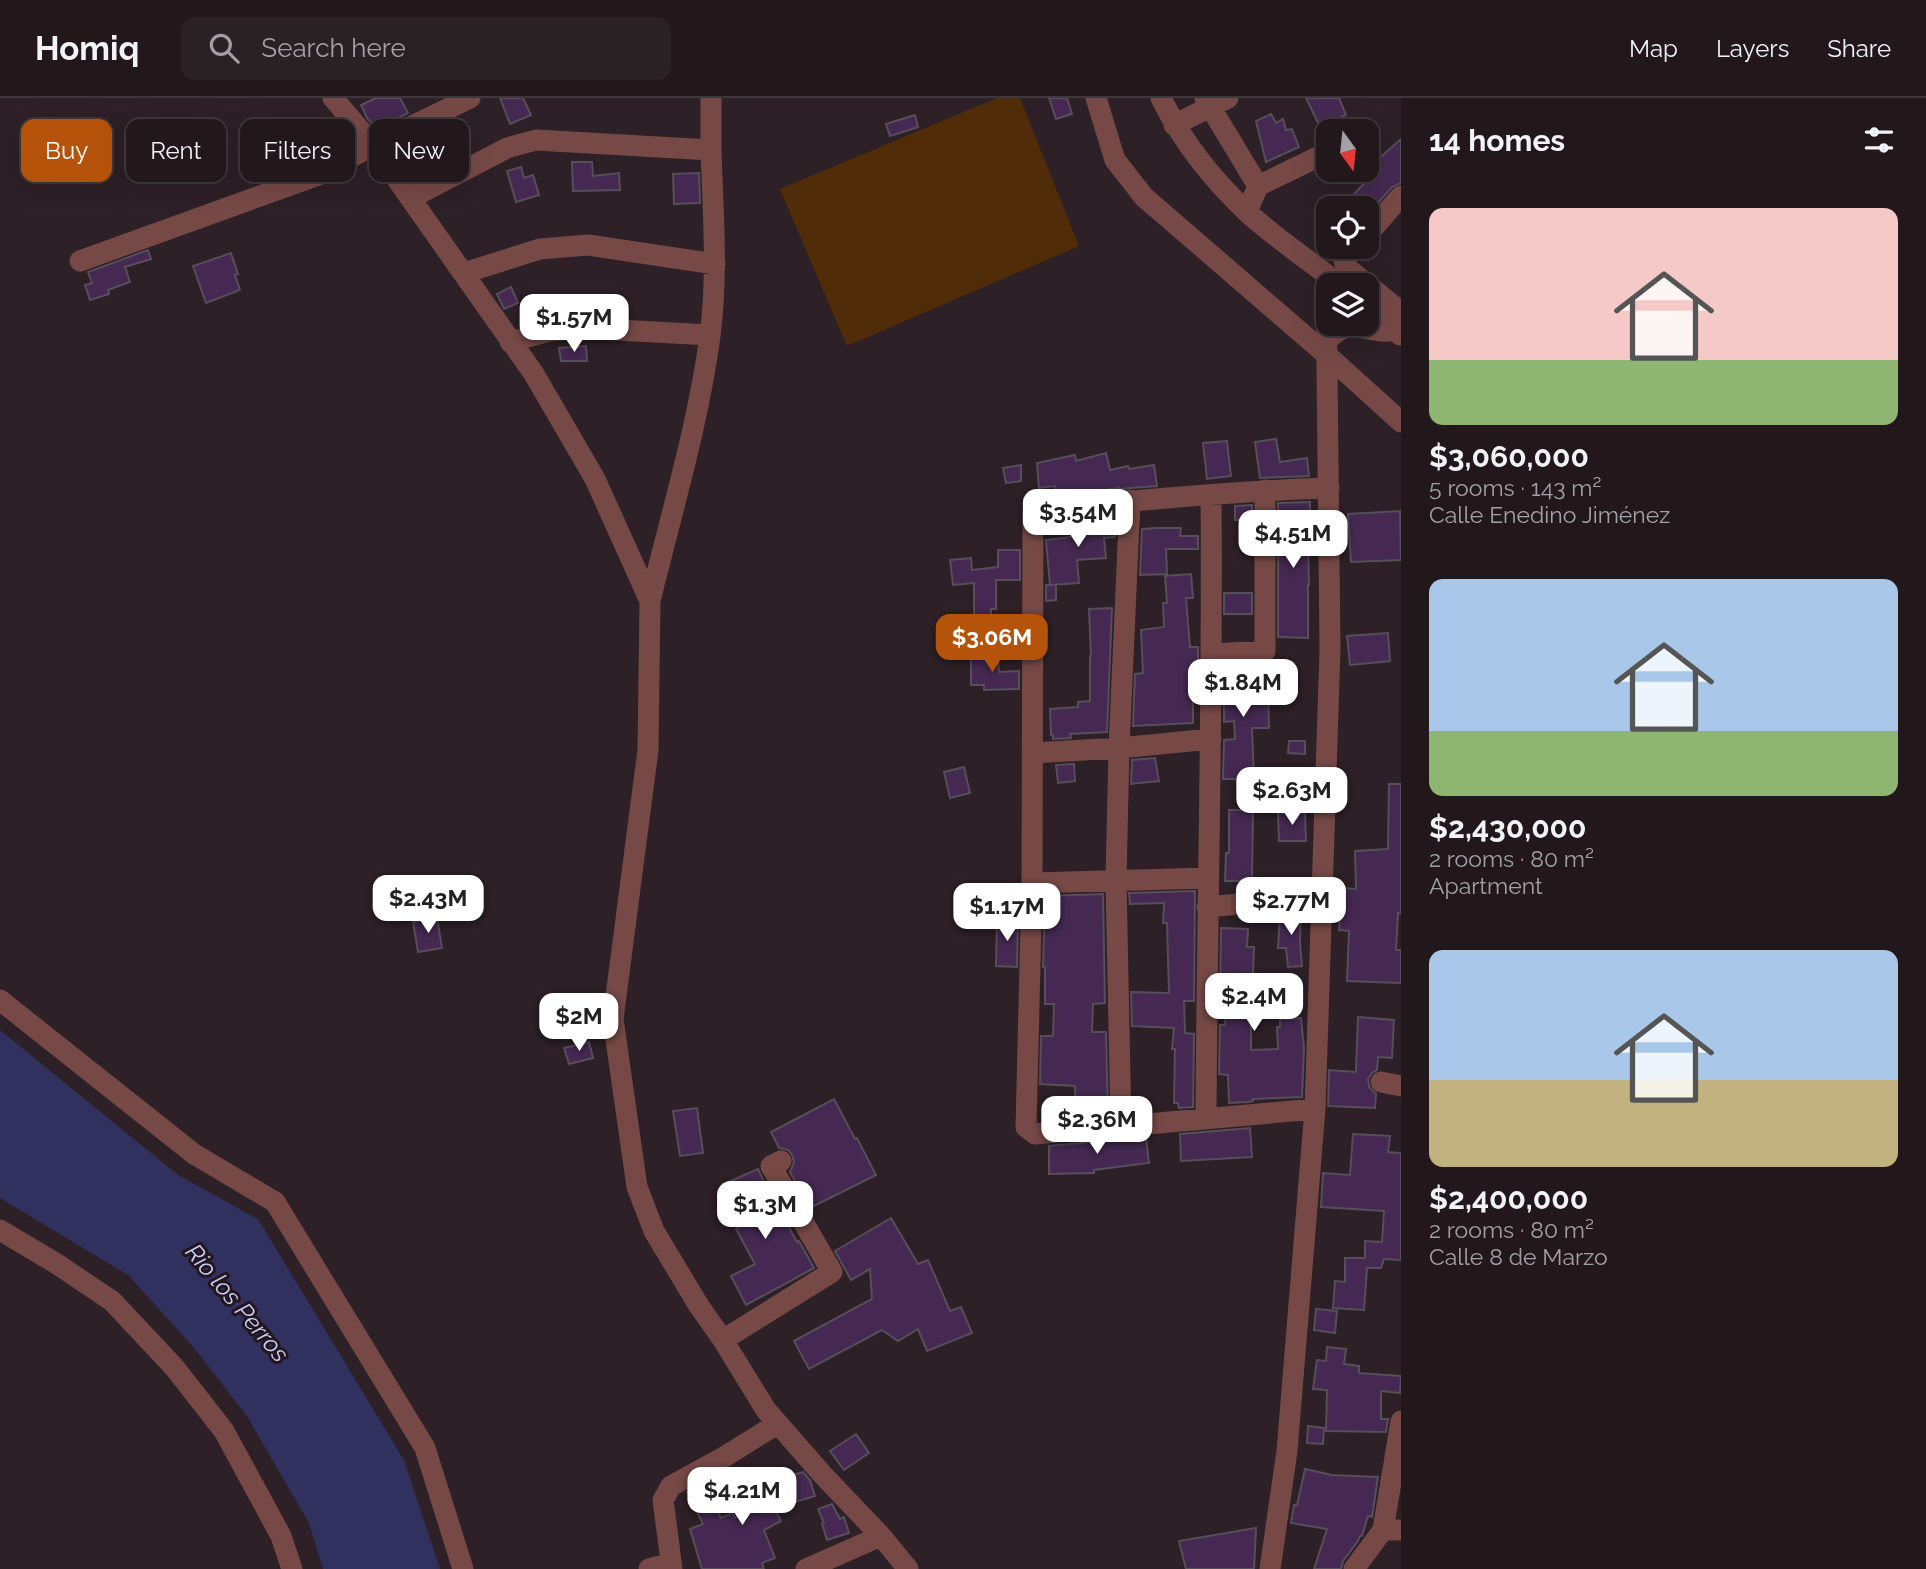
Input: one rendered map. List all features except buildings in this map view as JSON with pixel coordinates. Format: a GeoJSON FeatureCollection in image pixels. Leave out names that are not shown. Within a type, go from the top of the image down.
{"type":"FeatureCollection","features":[{"type":"Feature","properties":{"kind":"street"},"geometry":{"type":"LineString","coordinates":[[333,98],[369,140]]}},
{"type":"Feature","properties":{"kind":"street"},"geometry":{"type":"LineString","coordinates":[[427,119],[470,98]]}},
{"type":"Feature","properties":{"kind":"street"},"geometry":{"type":"LineString","coordinates":[[711,98],[715,264],[710,335],[700,394],[650,601],[648,750],[613,1019],[636,1187],[654,1231],[766,1410],[908,1569]]}},
{"type":"Feature","properties":{"kind":"street"},"geometry":{"type":"LineString","coordinates":[[1096,98],[1115,160],[1144,197],[1326,348],[1401,422]]}},
{"type":"Feature","properties":{"kind":"street"},"geometry":{"type":"LineString","coordinates":[[1161,98],[1174,125],[1207,171],[1247,212],[1325,273]]}},
{"type":"Feature","properties":{"kind":"street"},"geometry":{"type":"LineString","coordinates":[[1174,125],[1214,101],[1258,186]]}},
{"type":"Feature","properties":{"kind":"street"},"geometry":{"type":"LineString","coordinates":[[411,198],[507,148],[536,140],[711,150]]}},
{"type":"Feature","properties":{"kind":"street"},"geometry":{"type":"LineString","coordinates":[[80,261],[321,174],[369,147]]}},
{"type":"Feature","properties":{"kind":"street"},"geometry":{"type":"LineString","coordinates":[[1247,212],[1258,186],[1316,158]]}},
{"type":"Feature","properties":{"kind":"street"},"geometry":{"type":"LineString","coordinates":[[400,182],[534,374],[595,479],[650,601]]}},
{"type":"Feature","properties":{"kind":"street"},"geometry":{"type":"LineString","coordinates":[[1379,221],[1401,196]]}},
{"type":"Feature","properties":{"kind":"street"},"geometry":{"type":"LineString","coordinates":[[464,273],[540,249],[588,245],[715,264]]}},
{"type":"Feature","properties":{"kind":"street"},"geometry":{"type":"LineString","coordinates":[[1348,259],[1346,267],[1400,325]]}},
{"type":"Feature","properties":{"kind":"street"},"geometry":{"type":"LineString","coordinates":[[1379,314],[1400,325]]}},
{"type":"Feature","properties":{"kind":"street"},"geometry":{"type":"LineString","coordinates":[[1326,348],[1342,328],[1383,332],[1400,325]]}},
{"type":"Feature","properties":{"kind":"street"},"geometry":{"type":"LineString","coordinates":[[510,341],[550,331],[581,328],[710,335]]}},
{"type":"Feature","properties":{"kind":"street"},"geometry":{"type":"LineString","coordinates":[[1270,1569],[1287,1451],[1315,1109],[1330,650],[1327,336]]}},
{"type":"Feature","properties":{"kind":"street"},"geometry":{"type":"LineString","coordinates":[[1315,1109],[1035,1134],[1027,1127],[1032,883],[1033,516],[1041,510],[1130,500],[1329,488]]}},
{"type":"Feature","properties":{"kind":"street"},"geometry":{"type":"LineString","coordinates":[[1213,654],[1265,651],[1265,490]]}},
{"type":"Feature","properties":{"kind":"street"},"geometry":{"type":"LineString","coordinates":[[1206,1118],[1207,907],[1213,654],[1211,495]]}},
{"type":"Feature","properties":{"kind":"street"},"geometry":{"type":"LineString","coordinates":[[1121,1126],[1116,880],[1130,500]]}},
{"type":"Feature","properties":{"kind":"street"},"geometry":{"type":"LineString","coordinates":[[1032,753],[1211,739]]}},
{"type":"Feature","properties":{"kind":"street"},"geometry":{"type":"LineString","coordinates":[[1032,883],[1208,878]]}},
{"type":"Feature","properties":{"kind":"street"},"geometry":{"type":"LineString","coordinates":[[1207,907],[1323,896]]}},
{"type":"Feature","properties":{"kind":"street"},"geometry":{"type":"LineString","coordinates":[[0,1000],[194,1154],[275,1202],[425,1448],[463,1569]]}},
{"type":"Feature","properties":{"kind":"street"},"geometry":{"type":"LineString","coordinates":[[723,1340],[832,1272],[771,1166],[781,1161]]}},
{"type":"Feature","properties":{"kind":"street"},"geometry":{"type":"LineString","coordinates":[[0,1230],[112,1301],[174,1367],[224,1430],[281,1536],[292,1569]]}},
{"type":"Feature","properties":{"kind":"street"},"geometry":{"type":"LineString","coordinates":[[1354,1569],[1392,1530],[1401,1421]]}},
{"type":"Feature","properties":{"kind":"street"},"geometry":{"type":"LineString","coordinates":[[649,1569],[671,1566],[663,1500],[671,1486],[777,1424]]}},
{"type":"Feature","properties":{"kind":"street"},"geometry":{"type":"LineString","coordinates":[[806,1569],[881,1536]]}},
{"type":"Feature","properties":{"kind":"shaded area"},"geometry":{"type":"Polygon","coordinates":[[[997,98],[1020,98],[1079,246],[847,346],[780,189],[997,98]]]}},
{"type":"Feature","properties":{"kind":"water","name":"Rio los Perros"},"geometry":{"type":"Polygon","coordinates":[[[0,1030],[178,1175],[258,1219],[404,1460],[440,1569],[323,1569],[309,1523],[248,1418],[196,1350],[128,1275],[0,1198],[0,1030]]]}}]}
